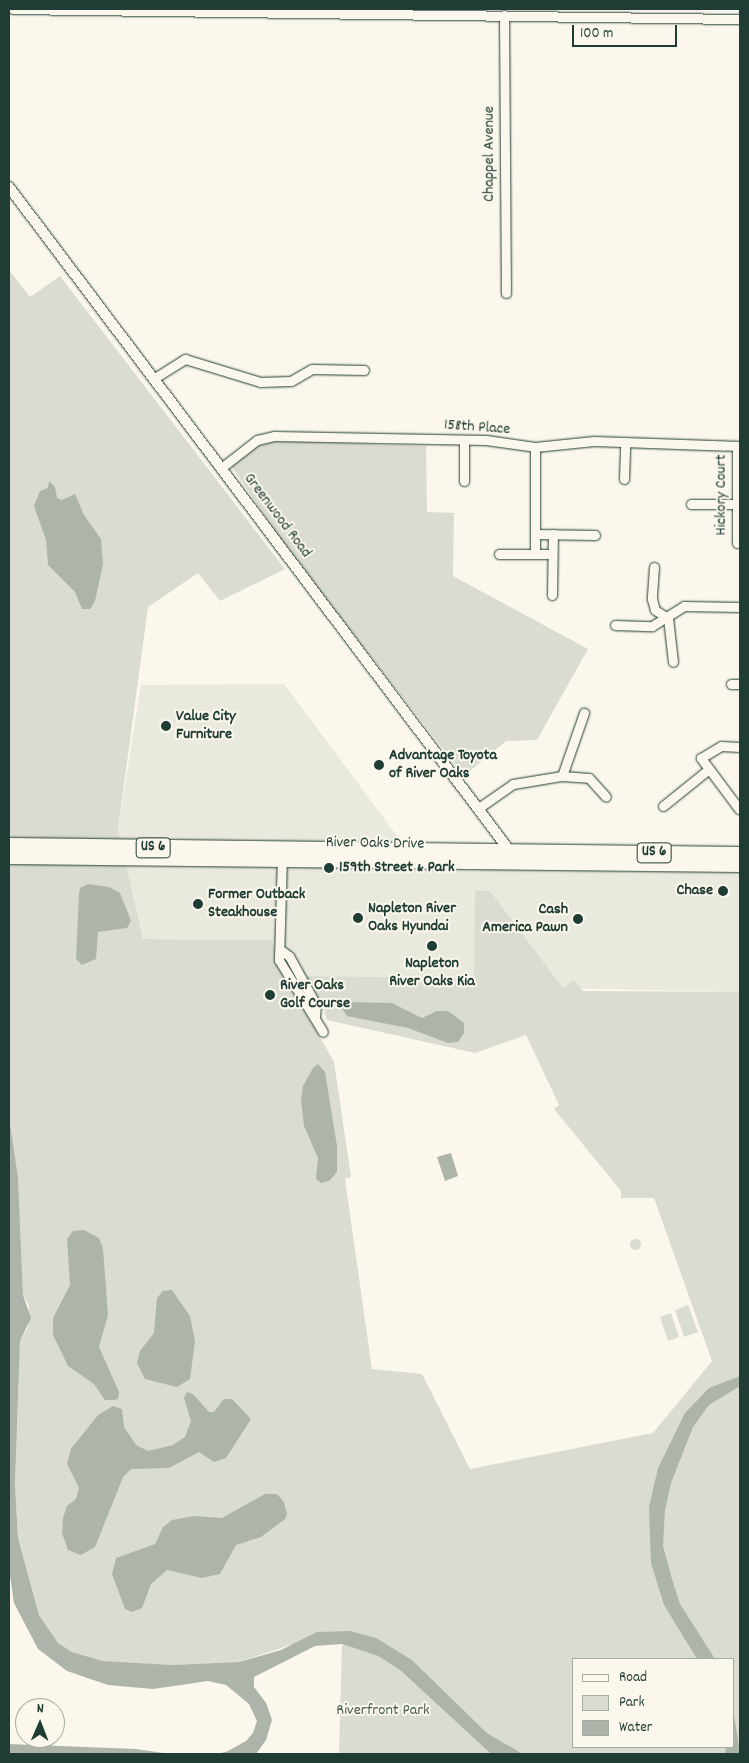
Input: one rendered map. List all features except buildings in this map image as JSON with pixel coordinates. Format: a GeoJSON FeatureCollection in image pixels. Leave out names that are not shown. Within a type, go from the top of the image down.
{"type":"FeatureCollection","features":[{"type":"Feature","properties":{"kind":"main road","name":"River Oaks Drive"},"geometry":{"type":"LineString","coordinates":[[9,846],[25,852]]}},
{"type":"Feature","properties":{"kind":"main road","name":"River Oaks Drive"},"geometry":{"type":"LineString","coordinates":[[9,857],[25,852],[282,855],[510,852],[740,854]]}},
{"type":"Feature","properties":{"kind":"main road","name":"River Oaks Drive"},"geometry":{"type":"LineString","coordinates":[[282,855],[519,864],[740,865]]}},
{"type":"Feature","properties":{"kind":"street"},"geometry":{"type":"LineString","coordinates":[[13,9],[368,11],[740,19]]}},
{"type":"Feature","properties":{"kind":"street","name":"Chappel Avenue"},"geometry":{"type":"LineString","coordinates":[[504,15],[506,294]]}},
{"type":"Feature","properties":{"kind":"street","name":"Greenwood Road"},"geometry":{"type":"LineString","coordinates":[[9,187],[480,808],[519,864]]}},
{"type":"Feature","properties":{"kind":"street"},"geometry":{"type":"LineString","coordinates":[[154,379],[185,359],[260,382],[291,380],[312,368],[364,370]]}},
{"type":"Feature","properties":{"kind":"street","name":"158th Place"},"geometry":{"type":"LineString","coordinates":[[221,468],[265,437],[464,440],[535,446],[594,441],[738,446]]}},
{"type":"Feature","properties":{"kind":"street"},"geometry":{"type":"LineString","coordinates":[[464,440],[464,481]]}},
{"type":"Feature","properties":{"kind":"street"},"geometry":{"type":"LineString","coordinates":[[624,478],[625,442]]}},
{"type":"Feature","properties":{"kind":"street"},"geometry":{"type":"LineString","coordinates":[[535,446],[535,554]]}},
{"type":"Feature","properties":{"kind":"street","name":"Hickory Court"},"geometry":{"type":"LineString","coordinates":[[737,543],[738,446]]}},
{"type":"Feature","properties":{"kind":"street"},"geometry":{"type":"LineString","coordinates":[[691,504],[737,504]]}},
{"type":"Feature","properties":{"kind":"street"},"geometry":{"type":"LineString","coordinates":[[535,534],[595,535]]}},
{"type":"Feature","properties":{"kind":"street"},"geometry":{"type":"LineString","coordinates":[[552,595],[553,534]]}},
{"type":"Feature","properties":{"kind":"street"},"geometry":{"type":"LineString","coordinates":[[499,554],[552,554]]}},
{"type":"Feature","properties":{"kind":"street"},"geometry":{"type":"LineString","coordinates":[[654,567],[655,610],[668,618],[672,632],[673,662]]}},
{"type":"Feature","properties":{"kind":"street"},"geometry":{"type":"LineString","coordinates":[[615,626],[652,626],[668,618],[684,606],[740,607]]}},
{"type":"Feature","properties":{"kind":"street"},"geometry":{"type":"LineString","coordinates":[[562,776],[584,714]]}},
{"type":"Feature","properties":{"kind":"street"},"geometry":{"type":"LineString","coordinates":[[739,809],[701,758],[712,749],[740,747]]}},
{"type":"Feature","properties":{"kind":"street"},"geometry":{"type":"LineString","coordinates":[[662,806],[710,769]]}},
{"type":"Feature","properties":{"kind":"street"},"geometry":{"type":"LineString","coordinates":[[480,808],[513,784],[562,776],[589,778],[606,797]]}},
{"type":"Feature","properties":{"kind":"street"},"geometry":{"type":"LineString","coordinates":[[282,855],[282,951],[280,960],[307,1010],[315,1016],[323,1032]]}},
{"type":"Feature","properties":{"kind":"shaded area"},"geometry":{"type":"Polygon","coordinates":[[[284,684],[403,844],[121,841],[118,829],[141,685],[284,684]]]}},
{"type":"Feature","properties":{"kind":"shaded area"},"geometry":{"type":"Polygon","coordinates":[[[126,864],[740,871],[740,992],[563,988],[489,891],[475,891],[475,978],[286,976],[271,940],[143,939],[126,864]]]}},
{"type":"Feature","properties":{"kind":"green space","name":"River Oaks Golf Course"},"geometry":{"type":"Polygon","coordinates":[[[9,270],[30,297],[60,276],[285,569],[220,601],[198,573],[148,607],[118,829],[143,939],[271,940],[288,980],[334,1062],[351,1177],[345,1179],[372,1369],[422,1374],[470,1469],[653,1433],[712,1361],[654,1198],[621,1198],[621,1191],[554,1109],[559,1105],[526,1035],[475,1053],[327,1020],[324,1009],[302,976],[474,978],[475,891],[490,891],[563,988],[574,980],[583,991],[740,992],[740,1754],[523,1754],[487,1733],[412,1660],[365,1636],[290,1645],[239,1662],[146,1666],[103,1661],[72,1652],[58,1643],[39,1615],[18,1538],[15,1484],[20,1341],[28,1327],[29,1306],[23,1295],[18,1177],[9,1116],[9,270]]]}},
{"type":"Feature","properties":{"kind":"green space"},"geometry":{"type":"Polygon","coordinates":[[[261,440],[426,446],[427,512],[454,513],[453,576],[588,649],[537,740],[506,741],[464,776],[288,550],[231,466],[261,440]]]}},
{"type":"Feature","properties":{"kind":"green space"},"geometry":{"type":"Polygon","coordinates":[[[635,1238],[641,1244],[635,1250],[629,1244],[635,1238]]]}},
{"type":"Feature","properties":{"kind":"green space"},"geometry":{"type":"Polygon","coordinates":[[[688,1305],[698,1332],[684,1337],[675,1310],[688,1305]]]}},
{"type":"Feature","properties":{"kind":"green space"},"geometry":{"type":"Polygon","coordinates":[[[671,1313],[679,1337],[668,1341],[660,1317],[671,1313]]]}},
{"type":"Feature","properties":{"kind":"green space","name":"Riverfront Park"},"geometry":{"type":"Polygon","coordinates":[[[342,1644],[378,1656],[400,1670],[491,1754],[339,1754],[342,1644]]]}},
{"type":"Feature","properties":{"kind":"water"},"geometry":{"type":"Polygon","coordinates":[[[49,481],[55,487],[57,498],[62,500],[75,494],[84,515],[101,539],[103,564],[95,601],[90,609],[82,609],[75,592],[48,565],[46,540],[34,506],[40,491],[48,488],[49,481]]]}},
{"type":"Feature","properties":{"kind":"water"},"geometry":{"type":"Polygon","coordinates":[[[88,884],[109,887],[120,893],[131,921],[127,928],[98,932],[96,959],[82,965],[76,959],[79,893],[80,888],[88,884]]]}},
{"type":"Feature","properties":{"kind":"water"},"geometry":{"type":"Polygon","coordinates":[[[346,1002],[392,1003],[422,1018],[437,1011],[448,1011],[464,1023],[464,1033],[458,1042],[448,1043],[408,1028],[347,1016],[341,1007],[346,1002]]]}},
{"type":"Feature","properties":{"kind":"water"},"geometry":{"type":"Polygon","coordinates":[[[318,1064],[325,1072],[337,1146],[337,1172],[329,1181],[321,1183],[316,1179],[318,1158],[304,1126],[301,1101],[303,1086],[313,1068],[318,1064]]]}},
{"type":"Feature","properties":{"kind":"water"},"geometry":{"type":"Polygon","coordinates":[[[9,1116],[18,1177],[23,1295],[31,1318],[20,1341],[15,1484],[18,1538],[39,1615],[58,1643],[72,1652],[103,1661],[170,1665],[239,1662],[281,1650],[317,1632],[350,1631],[376,1638],[412,1660],[487,1733],[523,1754],[491,1754],[400,1670],[378,1656],[342,1644],[315,1646],[254,1677],[254,1687],[266,1703],[272,1720],[266,1740],[256,1754],[214,1754],[226,1752],[246,1741],[253,1733],[257,1721],[249,1704],[226,1685],[208,1681],[153,1689],[108,1685],[67,1671],[38,1649],[14,1603],[9,1569],[9,1116]]]}},
{"type":"Feature","properties":{"kind":"water"},"geometry":{"type":"Polygon","coordinates":[[[451,1153],[458,1176],[445,1181],[437,1157],[451,1153]]]}},
{"type":"Feature","properties":{"kind":"water"},"geometry":{"type":"Polygon","coordinates":[[[84,1230],[99,1238],[103,1249],[108,1315],[99,1347],[119,1392],[118,1399],[114,1400],[105,1400],[94,1384],[68,1366],[53,1335],[53,1318],[70,1285],[67,1239],[73,1231],[84,1230]]]}},
{"type":"Feature","properties":{"kind":"water"},"geometry":{"type":"Polygon","coordinates":[[[172,1290],[190,1316],[195,1341],[190,1379],[177,1387],[145,1379],[137,1363],[140,1351],[154,1333],[157,1298],[163,1291],[172,1290]]]}},
{"type":"Feature","properties":{"kind":"water"},"geometry":{"type":"Polygon","coordinates":[[[740,1376],[740,1386],[709,1405],[693,1427],[671,1483],[665,1510],[663,1546],[680,1604],[714,1658],[696,1658],[664,1605],[651,1563],[649,1507],[658,1468],[685,1413],[709,1388],[740,1376]]]}},
{"type":"Feature","properties":{"kind":"water"},"geometry":{"type":"Polygon","coordinates":[[[187,1392],[193,1394],[209,1412],[214,1412],[224,1399],[232,1399],[251,1419],[226,1458],[214,1462],[199,1452],[169,1468],[131,1469],[123,1477],[95,1547],[81,1555],[68,1550],[62,1533],[63,1518],[67,1506],[76,1499],[79,1488],[67,1464],[71,1449],[98,1415],[113,1406],[122,1409],[124,1427],[136,1445],[148,1451],[173,1445],[185,1437],[191,1421],[184,1398],[187,1392]]]}},
{"type":"Feature","properties":{"kind":"water"},"geometry":{"type":"Polygon","coordinates":[[[265,1494],[277,1494],[284,1502],[287,1514],[285,1519],[261,1537],[236,1545],[220,1574],[202,1578],[167,1570],[151,1584],[142,1608],[132,1612],[125,1609],[112,1574],[116,1558],[155,1544],[163,1527],[172,1520],[194,1516],[222,1518],[265,1494]]]}},
{"type":"Feature","properties":{"kind":"water"},"geometry":{"type":"Polygon","coordinates":[[[734,1715],[740,1753],[725,1754],[726,1748],[734,1748],[734,1715]]]}},
{"type":"Feature","properties":{"kind":"water"},"geometry":{"type":"Polygon","coordinates":[[[9,1744],[15,1744],[15,1748],[65,1748],[65,1746],[136,1749],[170,1754],[9,1754],[9,1744]]]}},
{"type":"Feature","properties":{"kind":"place","name":"Value City Furniture"},"geometry":{"type":"Point","coordinates":[166,726]}},
{"type":"Feature","properties":{"kind":"place","name":"Advantage Toyota of River Oaks"},"geometry":{"type":"Point","coordinates":[379,765]}},
{"type":"Feature","properties":{"kind":"place","name":"159th Street & Park"},"geometry":{"type":"Point","coordinates":[329,868]}},
{"type":"Feature","properties":{"kind":"place","name":"Chase"},"geometry":{"type":"Point","coordinates":[723,891]}},
{"type":"Feature","properties":{"kind":"place","name":"Former Outback Steakhouse"},"geometry":{"type":"Point","coordinates":[198,904]}},
{"type":"Feature","properties":{"kind":"place","name":"Napleton River Oaks Hyundai"},"geometry":{"type":"Point","coordinates":[358,918]}},
{"type":"Feature","properties":{"kind":"place","name":"Cash America Pawn"},"geometry":{"type":"Point","coordinates":[578,919]}},
{"type":"Feature","properties":{"kind":"place","name":"Napleton River Oaks Kia"},"geometry":{"type":"Point","coordinates":[432,946]}},
{"type":"Feature","properties":{"kind":"place","name":"River Oaks Golf Course"},"geometry":{"type":"Point","coordinates":[270,995]}}]}
